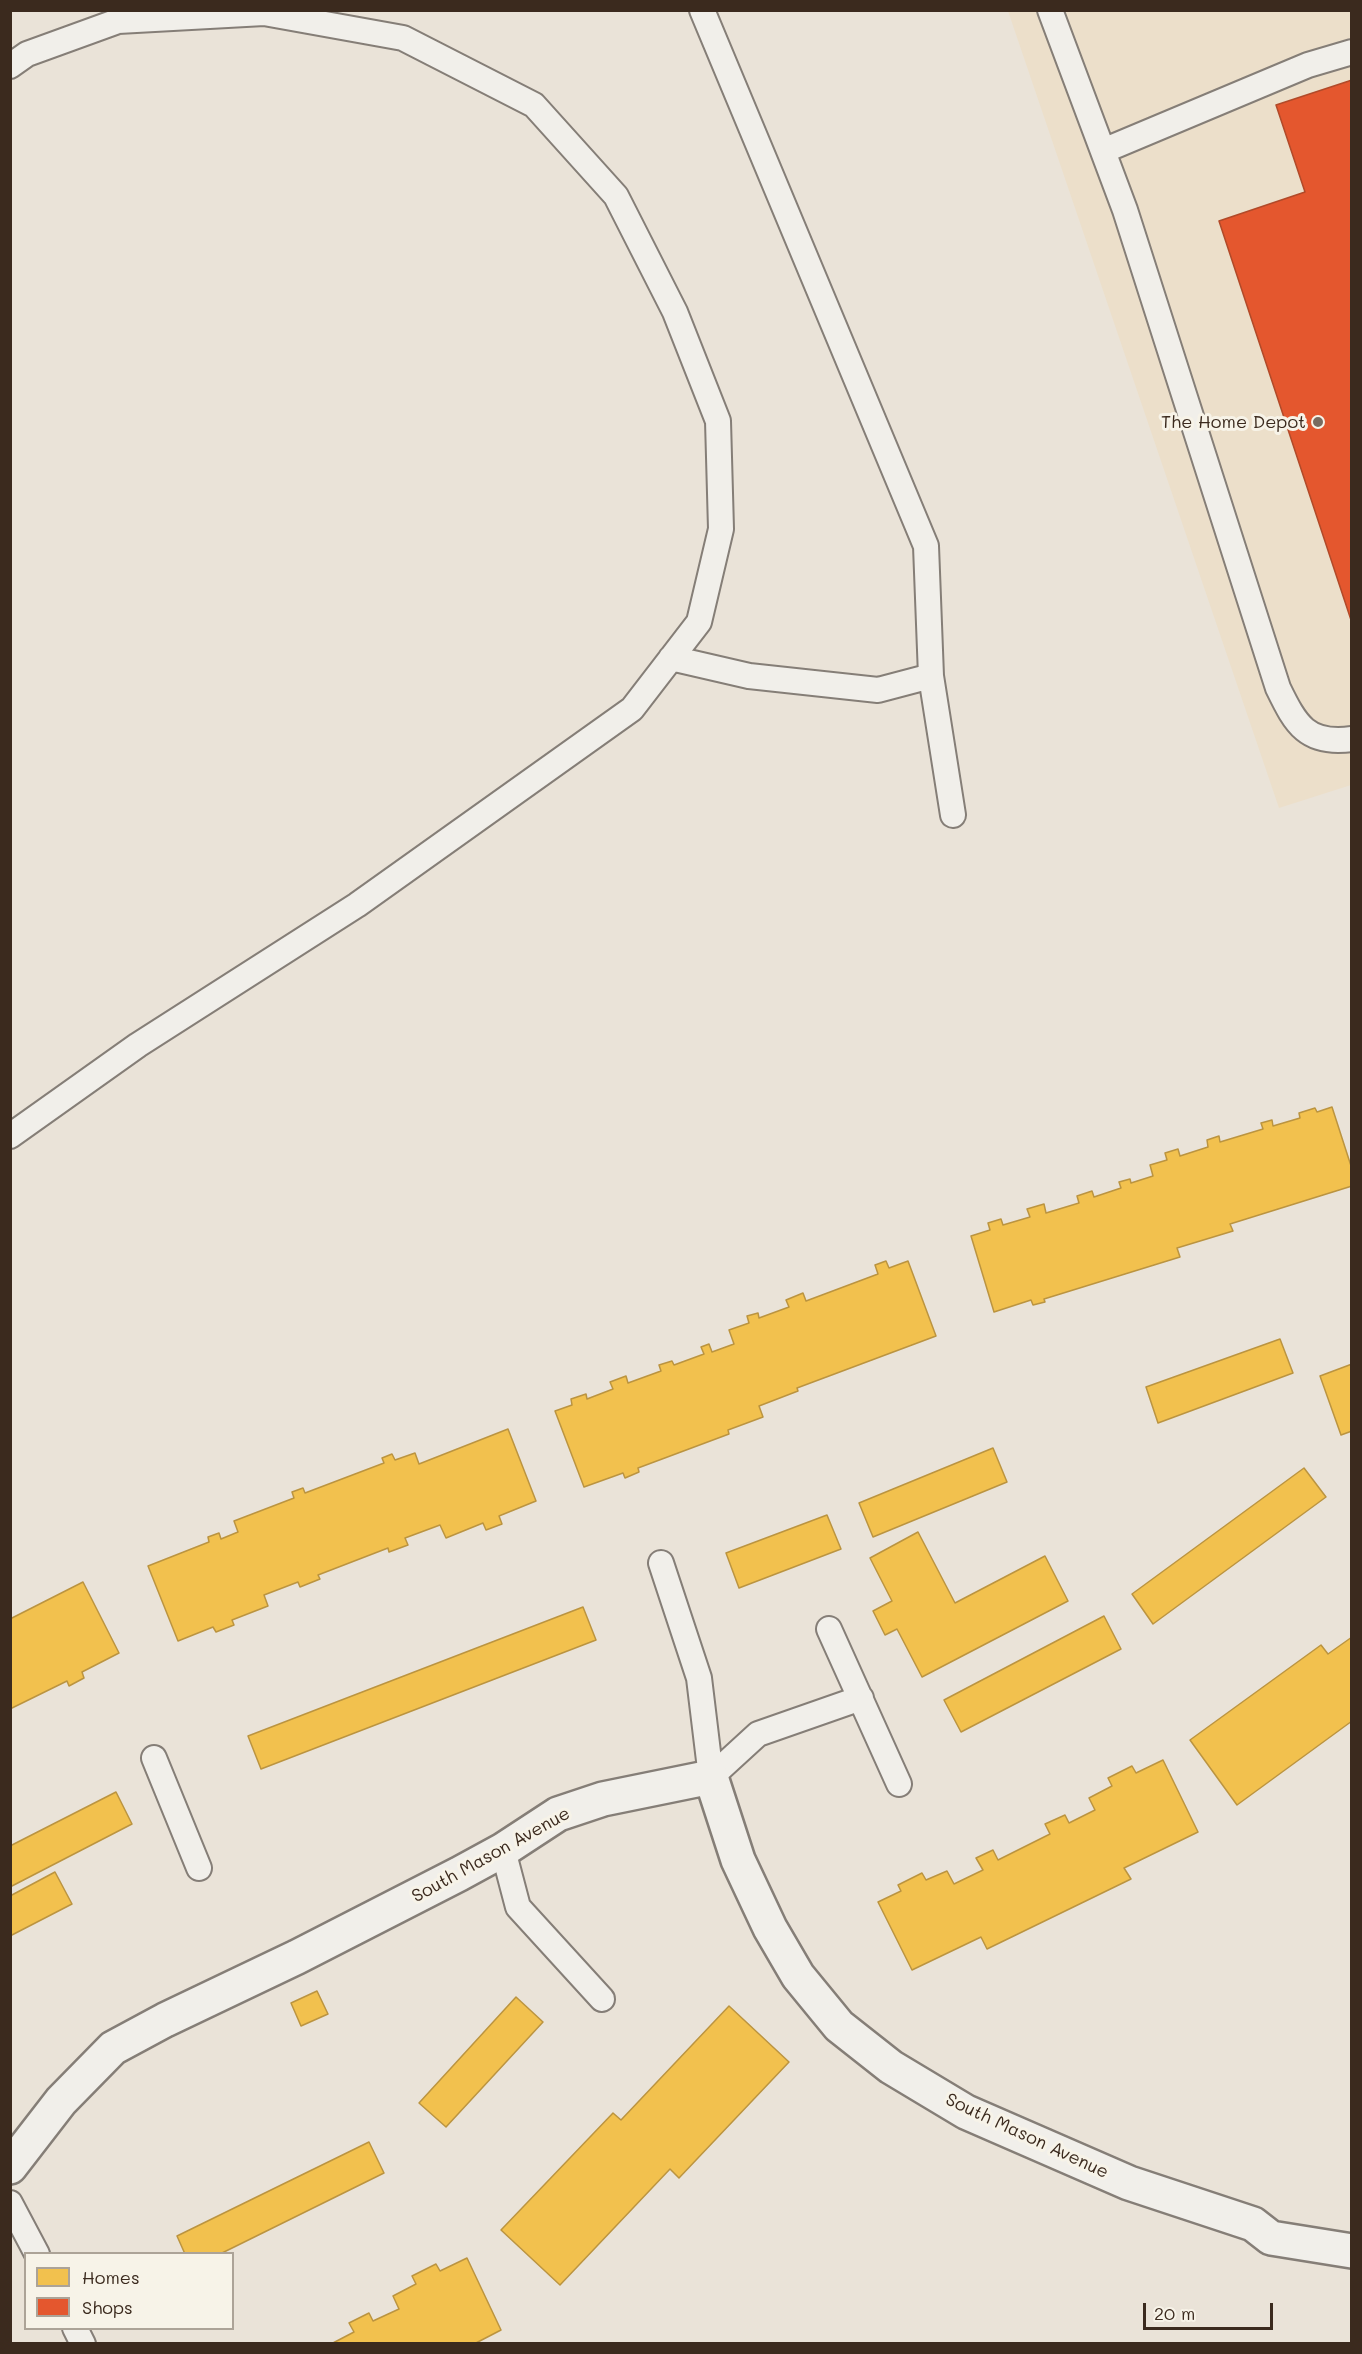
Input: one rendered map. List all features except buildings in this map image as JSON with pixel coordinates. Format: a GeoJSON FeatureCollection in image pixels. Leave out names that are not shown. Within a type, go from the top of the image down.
{"type":"FeatureCollection","features":[{"type":"Feature","properties":{"kind":"street","name":"South Mason Avenue"},"geometry":{"type":"LineString","coordinates":[[10,2167],[61,2101],[113,2048],[165,2020],[297,1958],[503,1850],[558,1815],[603,1799],[711,1777],[738,1860],[770,1928],[798,1976],[839,2026],[891,2067],[966,2112],[1129,2183],[1253,2224],[1271,2238],[1352,2251]]}},
{"type":"Feature","properties":{"kind":"lane"},"geometry":{"type":"LineString","coordinates":[[702,10],[926,546],[931,676],[953,815]]}},
{"type":"Feature","properties":{"kind":"lane"},"geometry":{"type":"LineString","coordinates":[[1050,10],[1125,210],[1278,688],[1289,711],[1307,733],[1318,739],[1337,741],[1352,739]]}},
{"type":"Feature","properties":{"kind":"lane"},"geometry":{"type":"LineString","coordinates":[[10,66],[27,54],[118,21],[264,13],[403,38],[534,105],[616,196],[675,312],[718,421],[721,529],[699,622],[632,709],[357,905],[138,1045],[10,1136]]}},
{"type":"Feature","properties":{"kind":"lane"},"geometry":{"type":"LineString","coordinates":[[1103,151],[1308,65],[1352,52]]}},
{"type":"Feature","properties":{"kind":"lane"},"geometry":{"type":"LineString","coordinates":[[671,658],[749,676],[878,690],[931,676]]}},
{"type":"Feature","properties":{"kind":"lane"},"geometry":{"type":"LineString","coordinates":[[662,1563],[699,1678],[711,1777]]}},
{"type":"Feature","properties":{"kind":"lane"},"geometry":{"type":"LineString","coordinates":[[829,1629],[899,1784]]}},
{"type":"Feature","properties":{"kind":"lane"},"geometry":{"type":"LineString","coordinates":[[711,1777],[758,1734],[861,1698]]}},
{"type":"Feature","properties":{"kind":"lane"},"geometry":{"type":"LineString","coordinates":[[154,1758],[199,1868]]}},
{"type":"Feature","properties":{"kind":"lane"},"geometry":{"type":"LineString","coordinates":[[503,1850],[518,1907],[602,2000]]}},
{"type":"Feature","properties":{"kind":"lane"},"geometry":{"type":"LineString","coordinates":[[10,2203],[37,2252]]}},
{"type":"Feature","properties":{"kind":"shaded area"},"geometry":{"type":"Polygon","coordinates":[[[1008,11],[1351,11],[1351,785],[1279,808],[1008,11]]]}},
{"type":"Feature","properties":{"kind":"place","name":"The Home Depot"},"geometry":{"type":"Point","coordinates":[1318,422]}}]}
